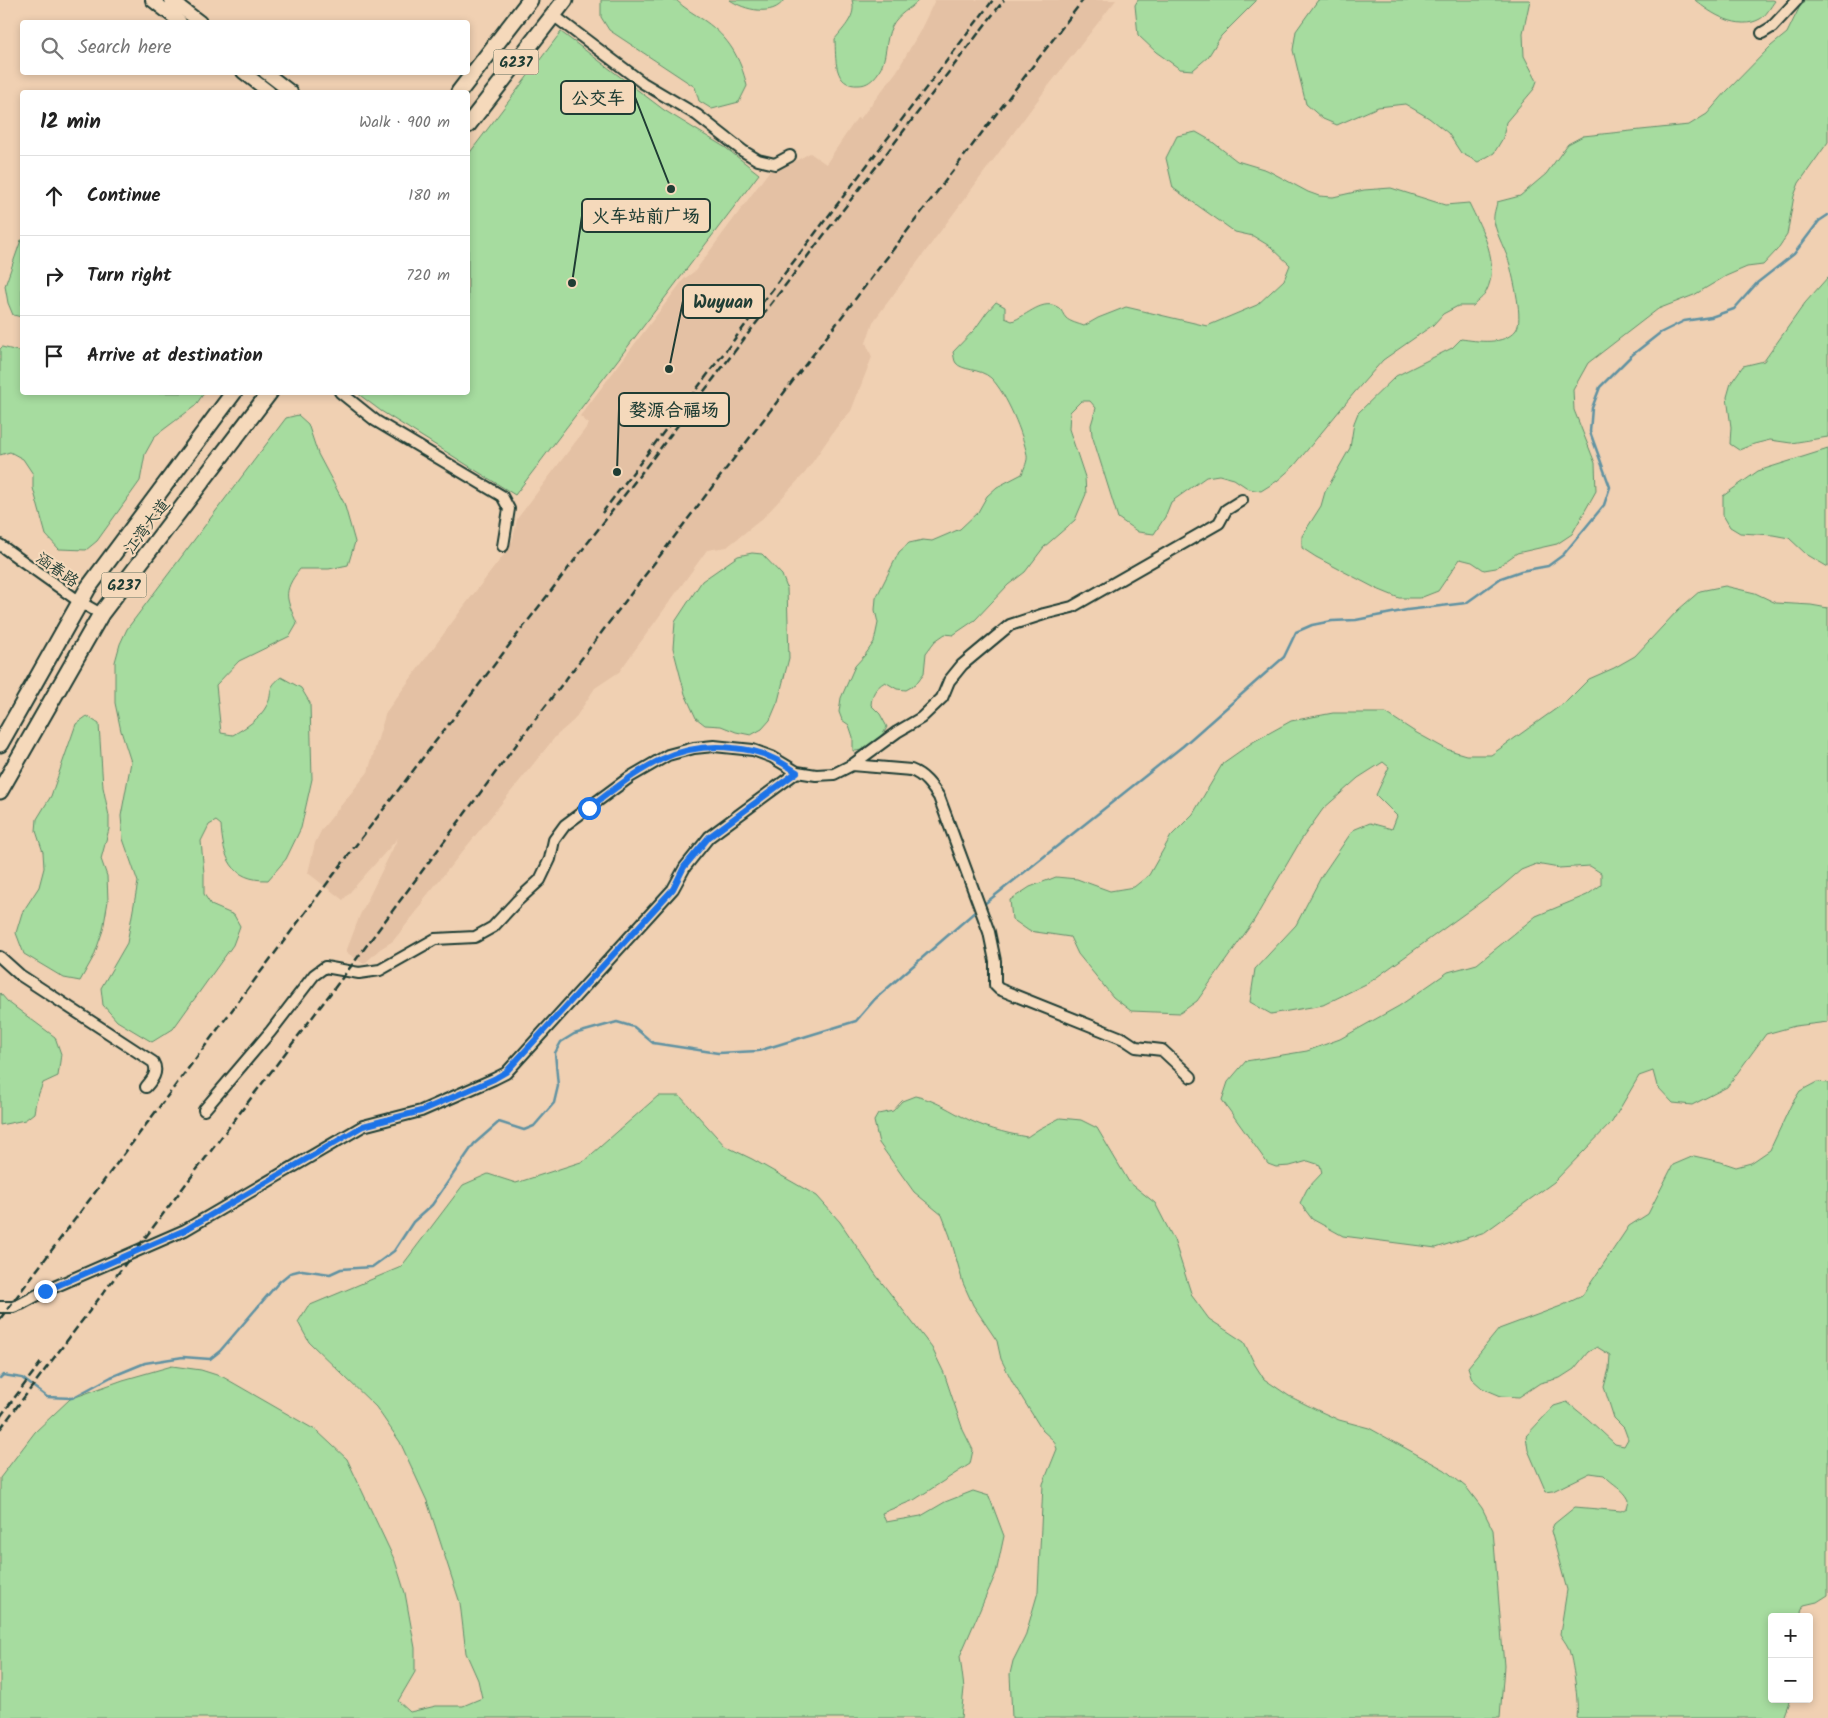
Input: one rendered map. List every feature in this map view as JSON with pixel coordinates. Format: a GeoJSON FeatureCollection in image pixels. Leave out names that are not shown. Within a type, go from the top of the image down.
{"type":"FeatureCollection","features":[{"type":"Feature","properties":{"kind":"highway","name":"G237"},"geometry":{"type":"LineString","coordinates":[[461,90],[530,0]]}},
{"type":"Feature","properties":{"kind":"highway","name":"G237"},"geometry":{"type":"LineString","coordinates":[[470,122],[565,0]]}},
{"type":"Feature","properties":{"kind":"highway","name":"江湾大道"},"geometry":{"type":"LineString","coordinates":[[0,744],[94,580],[232,395]]}},
{"type":"Feature","properties":{"kind":"highway","name":"江湾大道"},"geometry":{"type":"LineString","coordinates":[[0,792],[101,614],[268,395]]}},
{"type":"Feature","properties":{"kind":"main road"},"geometry":{"type":"LineString","coordinates":[[152,0],[177,20]]}},
{"type":"Feature","properties":{"kind":"main road"},"geometry":{"type":"LineString","coordinates":[[171,0],[197,20]]}},
{"type":"Feature","properties":{"kind":"main road"},"geometry":{"type":"LineString","coordinates":[[248,75],[266,90]]}},
{"type":"Feature","properties":{"kind":"main road"},"geometry":{"type":"LineString","coordinates":[[269,75],[288,90]]}},
{"type":"Feature","properties":{"kind":"street"},"geometry":{"type":"LineString","coordinates":[[1762,33],[1772,27],[1797,0]]}},
{"type":"Feature","properties":{"kind":"street"},"geometry":{"type":"LineString","coordinates":[[554,15],[643,83],[697,115],[755,158],[775,164],[790,156]]}},
{"type":"Feature","properties":{"kind":"street"},"geometry":{"type":"LineString","coordinates":[[344,395],[376,422],[502,496],[509,509],[503,546]]}},
{"type":"Feature","properties":{"kind":"street"},"geometry":{"type":"LineString","coordinates":[[204,1110],[271,1031],[314,975],[325,967],[359,973],[380,970],[435,939],[475,937],[493,927],[517,900],[540,880],[550,859],[554,840],[565,825],[650,764],[668,755],[714,746],[753,750],[772,757],[797,772],[816,775],[834,774],[852,765],[926,713],[942,698],[949,681],[962,665],[1010,625],[1072,607],[1219,523],[1226,510],[1242,500]]}},
{"type":"Feature","properties":{"kind":"street","name":"涵春路"},"geometry":{"type":"LineString","coordinates":[[0,545],[80,602],[101,614]]}},
{"type":"Feature","properties":{"kind":"street"},"geometry":{"type":"LineString","coordinates":[[852,765],[911,770],[924,776],[939,797],[989,932],[995,961],[995,985],[998,990],[1027,999],[1054,1012],[1124,1039],[1136,1047],[1162,1050],[1191,1077]]}},
{"type":"Feature","properties":{"kind":"street"},"geometry":{"type":"LineString","coordinates":[[0,1307],[13,1307],[21,1304],[45,1291],[185,1230],[363,1126],[421,1111],[506,1072],[673,889],[684,867],[709,837],[797,772]]}},
{"type":"Feature","properties":{"kind":"street"},"geometry":{"type":"LineString","coordinates":[[0,957],[20,975],[153,1062],[155,1066],[154,1075],[146,1087]]}},
{"type":"Feature","properties":{"kind":"shaded area"},"geometry":{"type":"Polygon","coordinates":[[[935,0],[1116,0],[1046,89],[873,322],[866,343],[872,357],[851,411],[836,428],[805,473],[763,518],[727,547],[707,550],[619,672],[595,688],[574,720],[556,736],[424,899],[422,905],[393,941],[380,949],[364,964],[346,952],[360,915],[398,838],[343,900],[308,873],[315,843],[322,829],[368,772],[386,712],[506,552],[513,539],[517,519],[589,424],[580,416],[684,279],[695,271],[770,170],[783,168],[810,153],[826,164],[857,118],[860,119],[897,71],[935,0]]]}},
{"type":"Feature","properties":{"kind":"green space"},"geometry":{"type":"Polygon","coordinates":[[[601,0],[676,0],[705,21],[727,41],[741,66],[747,86],[739,102],[712,109],[699,101],[695,87],[609,30],[601,17],[601,0]]]}},
{"type":"Feature","properties":{"kind":"green space"},"geometry":{"type":"Polygon","coordinates":[[[730,0],[784,0],[773,9],[758,10],[743,7],[730,0]]]}},
{"type":"Feature","properties":{"kind":"green space"},"geometry":{"type":"Polygon","coordinates":[[[852,0],[919,0],[895,22],[888,38],[881,68],[872,80],[862,85],[844,81],[840,76],[836,62],[835,39],[846,26],[851,16],[853,11],[852,0]]]}},
{"type":"Feature","properties":{"kind":"green space"},"geometry":{"type":"Polygon","coordinates":[[[1138,0],[1257,0],[1221,36],[1208,57],[1193,70],[1180,69],[1156,52],[1138,35],[1135,5],[1138,0]]]}},
{"type":"Feature","properties":{"kind":"green space"},"geometry":{"type":"Polygon","coordinates":[[[1318,0],[1530,0],[1523,33],[1524,56],[1537,81],[1534,89],[1506,122],[1503,138],[1494,153],[1478,162],[1461,153],[1448,133],[1429,118],[1405,104],[1378,107],[1337,125],[1323,119],[1306,104],[1293,50],[1296,31],[1318,0]]]}},
{"type":"Feature","properties":{"kind":"green space"},"geometry":{"type":"Polygon","coordinates":[[[1695,0],[1775,1],[1762,18],[1743,23],[1734,22],[1717,15],[1695,0]]]}},
{"type":"Feature","properties":{"kind":"green space"},"geometry":{"type":"Polygon","coordinates":[[[1803,0],[1828,0],[1828,142],[1799,183],[1794,196],[1787,235],[1777,250],[1763,265],[1747,267],[1726,276],[1694,295],[1658,309],[1588,363],[1573,390],[1574,410],[1595,463],[1596,491],[1572,534],[1557,544],[1517,553],[1496,568],[1484,570],[1472,562],[1460,559],[1438,591],[1420,598],[1399,598],[1377,589],[1302,548],[1302,536],[1321,506],[1325,492],[1350,448],[1354,423],[1358,413],[1396,376],[1452,348],[1461,339],[1498,340],[1511,335],[1516,330],[1519,317],[1515,289],[1508,259],[1494,221],[1497,202],[1520,196],[1546,174],[1568,144],[1583,136],[1689,125],[1707,114],[1771,46],[1787,33],[1803,0]]]}},
{"type":"Feature","properties":{"kind":"green space"},"geometry":{"type":"Polygon","coordinates":[[[561,32],[664,110],[726,148],[759,174],[515,495],[381,411],[360,395],[470,395],[470,152],[561,32]]]}},
{"type":"Feature","properties":{"kind":"green space"},"geometry":{"type":"Polygon","coordinates":[[[1196,132],[1210,140],[1237,161],[1267,170],[1319,196],[1333,197],[1364,190],[1391,188],[1445,205],[1469,203],[1484,235],[1491,258],[1490,281],[1485,294],[1473,306],[1458,306],[1443,314],[1433,325],[1383,360],[1294,466],[1277,481],[1261,491],[1249,489],[1234,479],[1219,475],[1206,477],[1171,502],[1165,517],[1154,534],[1138,532],[1118,518],[1092,435],[1091,425],[1096,408],[1090,401],[1081,401],[1070,412],[1069,429],[1085,477],[1086,494],[1075,520],[1044,547],[1025,572],[1008,585],[975,620],[953,635],[945,634],[935,641],[926,653],[924,673],[915,685],[906,690],[897,689],[885,682],[876,689],[871,705],[880,714],[887,727],[873,744],[858,751],[853,751],[853,737],[849,725],[842,720],[839,712],[841,698],[855,666],[874,642],[878,623],[875,610],[876,598],[899,552],[909,543],[923,540],[932,541],[960,529],[978,512],[987,496],[997,487],[1022,474],[1026,464],[1027,455],[1022,436],[1003,394],[987,375],[959,366],[955,362],[953,352],[975,329],[996,302],[1005,307],[1005,318],[1012,321],[1035,308],[1053,305],[1059,308],[1065,317],[1072,322],[1084,326],[1098,318],[1126,307],[1207,326],[1257,305],[1284,280],[1290,265],[1271,247],[1253,236],[1235,232],[1173,188],[1166,158],[1177,136],[1196,132]]]}},
{"type":"Feature","properties":{"kind":"green space"},"geometry":{"type":"Polygon","coordinates":[[[20,243],[20,317],[13,315],[8,303],[5,286],[20,243]]]}},
{"type":"Feature","properties":{"kind":"green space"},"geometry":{"type":"Polygon","coordinates":[[[1828,277],[1828,437],[1791,443],[1770,440],[1739,450],[1730,444],[1731,427],[1727,397],[1731,383],[1743,366],[1764,361],[1805,303],[1828,277]]]}},
{"type":"Feature","properties":{"kind":"green space"},"geometry":{"type":"Polygon","coordinates":[[[2,347],[20,352],[20,395],[203,395],[195,406],[155,436],[145,454],[140,481],[97,541],[86,550],[59,549],[46,535],[33,488],[33,474],[23,459],[10,452],[0,455],[0,349],[2,347]]]}},
{"type":"Feature","properties":{"kind":"green space"},"geometry":{"type":"Polygon","coordinates":[[[298,415],[308,424],[318,454],[344,503],[355,542],[348,565],[329,569],[300,569],[288,590],[289,602],[297,624],[290,636],[239,661],[216,685],[221,733],[233,735],[256,719],[269,701],[271,688],[281,677],[301,688],[310,703],[312,779],[301,828],[286,859],[268,880],[255,879],[237,871],[227,857],[221,825],[216,821],[209,825],[201,841],[204,894],[211,905],[234,915],[240,926],[233,945],[173,1029],[152,1042],[117,1021],[103,1005],[101,988],[127,943],[138,882],[123,839],[121,816],[131,762],[121,731],[115,703],[115,662],[127,629],[286,418],[298,415]]]}},
{"type":"Feature","properties":{"kind":"green space"},"geometry":{"type":"Polygon","coordinates":[[[1828,449],[1828,567],[1806,554],[1789,538],[1740,533],[1730,527],[1723,515],[1723,496],[1758,471],[1828,449]]]}},
{"type":"Feature","properties":{"kind":"green space"},"geometry":{"type":"Polygon","coordinates":[[[752,553],[762,554],[782,575],[787,588],[789,658],[778,701],[770,720],[762,729],[751,735],[721,726],[705,725],[696,718],[685,694],[673,648],[675,622],[702,581],[738,556],[752,553]]]}},
{"type":"Feature","properties":{"kind":"green space"},"geometry":{"type":"Polygon","coordinates":[[[1725,586],[1755,593],[1776,603],[1828,608],[1828,1022],[1795,1026],[1766,1034],[1727,1087],[1692,1105],[1673,1103],[1657,1086],[1653,1071],[1639,1076],[1612,1122],[1554,1182],[1485,1232],[1436,1248],[1343,1236],[1312,1219],[1300,1203],[1307,1189],[1322,1173],[1320,1165],[1308,1161],[1290,1166],[1276,1167],[1268,1164],[1222,1100],[1228,1082],[1246,1061],[1307,1051],[1340,1039],[1399,1006],[1448,972],[1477,964],[1536,916],[1587,895],[1601,885],[1601,873],[1590,866],[1559,868],[1536,864],[1521,870],[1500,888],[1370,982],[1323,1005],[1271,1014],[1250,1002],[1255,969],[1296,925],[1321,877],[1353,830],[1370,823],[1392,829],[1397,816],[1376,795],[1389,767],[1383,762],[1358,778],[1323,809],[1301,840],[1253,922],[1197,1001],[1180,1013],[1131,1011],[1113,997],[1078,954],[1070,937],[1029,931],[1012,919],[1010,900],[1030,887],[1056,877],[1077,879],[1110,891],[1134,887],[1149,875],[1171,836],[1193,814],[1223,763],[1253,742],[1291,721],[1333,713],[1386,713],[1446,749],[1466,755],[1491,755],[1567,701],[1589,679],[1635,656],[1678,610],[1700,591],[1725,586]]]}},
{"type":"Feature","properties":{"kind":"green space"},"geometry":{"type":"Polygon","coordinates":[[[87,716],[99,724],[103,787],[109,816],[109,829],[101,859],[107,876],[108,901],[103,930],[94,956],[80,981],[64,978],[24,954],[16,933],[22,913],[39,887],[44,868],[43,852],[36,831],[37,819],[51,796],[76,724],[87,716]]]}},
{"type":"Feature","properties":{"kind":"green space"},"geometry":{"type":"Polygon","coordinates":[[[0,993],[8,1002],[55,1037],[61,1054],[58,1076],[43,1083],[36,1101],[34,1113],[25,1120],[0,1125],[0,993]]]}},
{"type":"Feature","properties":{"kind":"green space"},"geometry":{"type":"Polygon","coordinates":[[[1817,1082],[1828,1083],[1828,1595],[1817,1602],[1804,1605],[1801,1613],[1768,1613],[1768,1703],[1789,1703],[1783,1718],[1577,1718],[1572,1662],[1568,1647],[1560,1634],[1567,1590],[1551,1531],[1554,1524],[1575,1507],[1621,1511],[1627,1508],[1629,1500],[1624,1492],[1604,1475],[1590,1473],[1553,1491],[1546,1492],[1528,1450],[1526,1436],[1554,1406],[1567,1402],[1615,1444],[1624,1446],[1628,1439],[1624,1428],[1614,1418],[1604,1387],[1609,1369],[1610,1355],[1597,1347],[1588,1352],[1574,1369],[1560,1378],[1540,1383],[1519,1397],[1501,1396],[1482,1388],[1472,1379],[1468,1367],[1499,1329],[1561,1306],[1582,1296],[1629,1226],[1648,1214],[1673,1165],[1694,1156],[1736,1167],[1751,1163],[1770,1150],[1791,1105],[1800,1091],[1817,1082]]]}},
{"type":"Feature","properties":{"kind":"green space"},"geometry":{"type":"Polygon","coordinates":[[[658,1096],[680,1096],[725,1146],[817,1196],[840,1222],[876,1275],[932,1348],[944,1373],[963,1430],[973,1450],[970,1464],[914,1500],[882,1513],[886,1522],[921,1516],[945,1502],[973,1491],[989,1496],[1004,1536],[996,1573],[960,1656],[964,1688],[961,1718],[0,1718],[0,1478],[35,1432],[70,1399],[123,1380],[172,1366],[201,1370],[223,1377],[317,1431],[347,1459],[395,1561],[405,1593],[415,1648],[415,1672],[398,1701],[410,1712],[436,1706],[463,1706],[482,1698],[478,1680],[466,1653],[460,1603],[427,1501],[400,1442],[376,1407],[309,1342],[298,1322],[308,1306],[401,1267],[463,1185],[488,1174],[516,1183],[584,1161],[658,1096]]]}},
{"type":"Feature","properties":{"kind":"green space"},"geometry":{"type":"Polygon","coordinates":[[[915,1096],[933,1102],[985,1126],[1027,1137],[1060,1118],[1081,1120],[1097,1128],[1129,1182],[1155,1203],[1174,1240],[1192,1296],[1209,1319],[1244,1342],[1264,1379],[1289,1396],[1315,1409],[1339,1420],[1369,1428],[1445,1470],[1467,1488],[1482,1508],[1493,1530],[1504,1666],[1500,1718],[1012,1718],[1010,1674],[1013,1661],[1025,1637],[1038,1592],[1043,1484],[1057,1449],[1054,1441],[1042,1430],[1013,1383],[1001,1359],[997,1341],[973,1305],[963,1283],[942,1215],[914,1192],[879,1143],[874,1121],[878,1114],[893,1111],[902,1101],[915,1096]]]}},
{"type":"Feature","properties":{"kind":"waterway"},"geometry":{"type":"LineString","coordinates":[[983,905],[1183,746],[1284,657],[1296,632],[1312,625],[1332,621],[1356,620],[1407,610],[1466,603],[1501,578],[1521,571],[1548,566],[1563,555],[1604,505],[1610,487],[1590,432],[1592,408],[1600,387],[1632,355],[1660,333],[1684,321],[1711,317],[1734,309],[1757,283],[1794,254],[1819,221],[1828,215]]}},
{"type":"Feature","properties":{"kind":"waterway"},"geometry":{"type":"LineString","coordinates":[[0,1378],[3,1375],[22,1378],[47,1397],[72,1398],[111,1377],[145,1363],[183,1357],[210,1359],[220,1351],[279,1282],[290,1273],[302,1270],[330,1274],[341,1269],[372,1267],[394,1251],[413,1222],[432,1205],[474,1144],[499,1122],[524,1130],[534,1126],[554,1103],[558,1086],[555,1053],[561,1042],[574,1034],[617,1022],[634,1027],[653,1043],[718,1053],[758,1051],[856,1021],[875,999],[977,910]]}},
{"type":"Feature","properties":{"kind":"railway"},"geometry":{"type":"LineString","coordinates":[[602,513],[993,0]]}},
{"type":"Feature","properties":{"kind":"railway"},"geometry":{"type":"LineString","coordinates":[[0,1319],[353,849],[1004,0]]}},
{"type":"Feature","properties":{"kind":"railway"},"geometry":{"type":"LineString","coordinates":[[0,1429],[355,961],[531,725],[1083,0]]}},
{"type":"Feature","properties":{"kind":"railway"},"geometry":{"type":"LineString","coordinates":[[0,1417],[42,1361]]}},
{"type":"Feature","properties":{"kind":"place","name":"公交车"},"geometry":{"type":"Point","coordinates":[671,189]}},
{"type":"Feature","properties":{"kind":"place","name":"火车站前广场"},"geometry":{"type":"Point","coordinates":[572,283]}},
{"type":"Feature","properties":{"kind":"place","name":"Wuyuan"},"geometry":{"type":"Point","coordinates":[669,369]}},
{"type":"Feature","properties":{"kind":"place","name":"婺源合福场"},"geometry":{"type":"Point","coordinates":[617,472]}},
{"type":"Feature","properties":{"kind":"route"},"geometry":{"type":"LineString","coordinates":[[45,1291],[185,1230],[363,1126],[421,1111],[506,1072],[673,889],[684,867],[709,837],[797,772],[772,757],[753,750],[714,746],[694,748],[668,755],[650,764],[589,808]]}}]}
